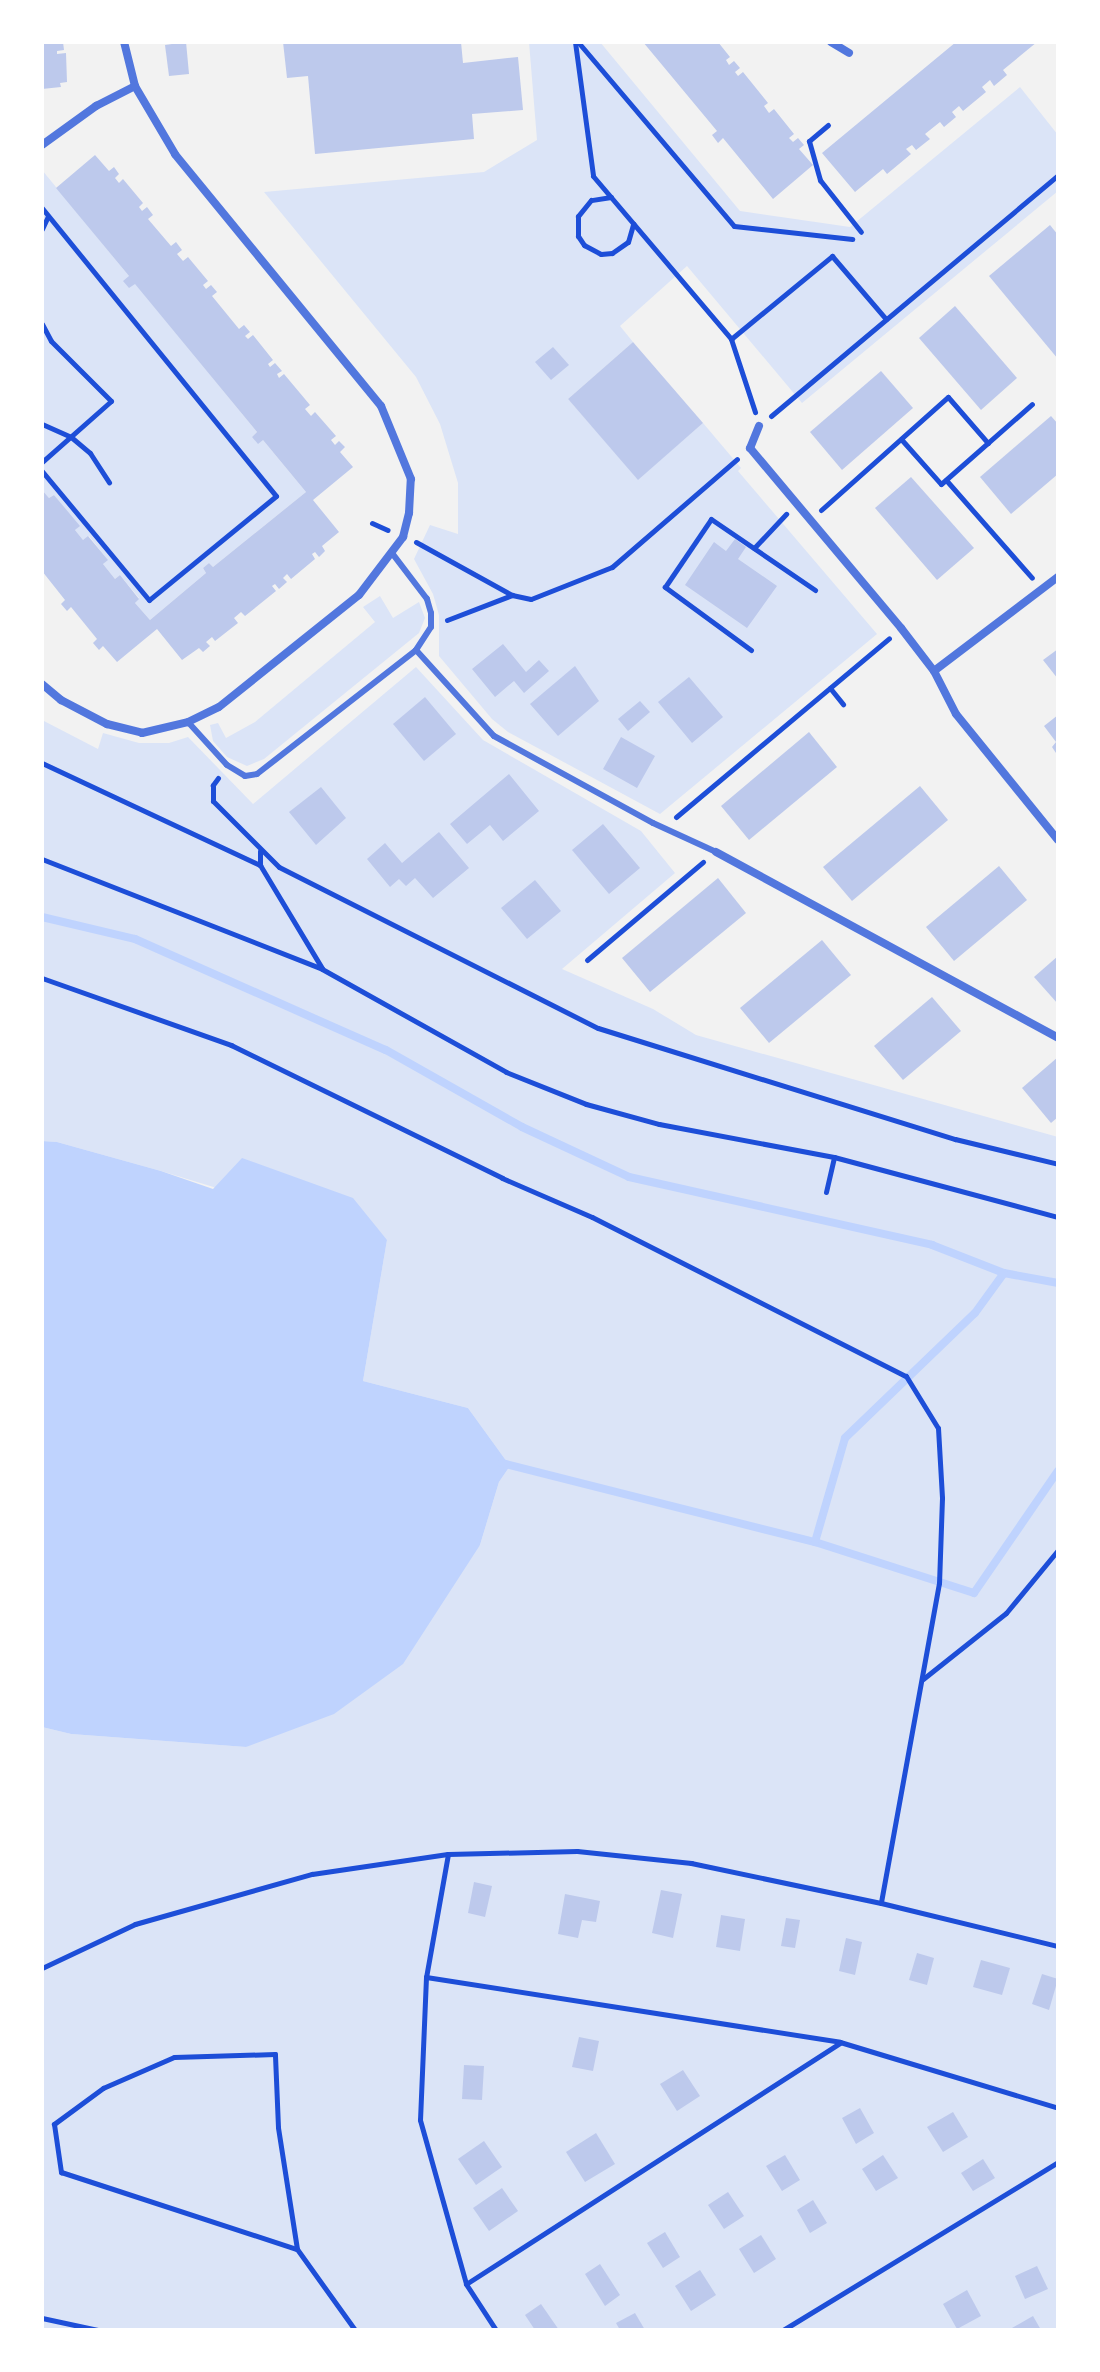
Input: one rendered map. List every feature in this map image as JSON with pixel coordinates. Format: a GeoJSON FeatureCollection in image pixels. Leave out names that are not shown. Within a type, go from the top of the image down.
{"type":"FeatureCollection","features":[{"type":"Feature","properties":{"kind":"street"},"geometry":{"type":"LineString","coordinates":[[42,684],[61,700],[107,724],[142,733],[188,722],[219,707],[359,595],[403,537],[409,513],[411,479],[381,406],[175,154],[135,86],[124,42]]}},
{"type":"Feature","properties":{"kind":"street"},"geometry":{"type":"LineString","coordinates":[[831,42],[849,53]]}},
{"type":"Feature","properties":{"kind":"street"},"geometry":{"type":"LineString","coordinates":[[42,145],[96,106],[135,86]]}},
{"type":"Feature","properties":{"kind":"street"},"geometry":{"type":"LineString","coordinates":[[759,426],[750,448],[901,628],[934,671],[956,714],[1058,840]]}},
{"type":"Feature","properties":{"kind":"street"},"geometry":{"type":"LineString","coordinates":[[934,671],[1058,577]]}},
{"type":"Feature","properties":{"kind":"street"},"geometry":{"type":"LineString","coordinates":[[716,852],[1058,1038]]}},
{"type":"Feature","properties":{"kind":"lane"},"geometry":{"type":"LineString","coordinates":[[188,722],[227,765],[245,776],[257,774],[416,650],[431,627],[427,599],[392,553]]}},
{"type":"Feature","properties":{"kind":"lane"},"geometry":{"type":"LineString","coordinates":[[416,650],[494,736],[663,828],[716,852]]}},
{"type":"Feature","properties":{"kind":"path"},"geometry":{"type":"LineString","coordinates":[[576,42],[593,176],[731,339],[759,426],[1058,175]]}},
{"type":"Feature","properties":{"kind":"path"},"geometry":{"type":"LineString","coordinates":[[576,42],[734,226],[852,239]]}},
{"type":"Feature","properties":{"kind":"path"},"geometry":{"type":"LineString","coordinates":[[828,125],[809,141],[820,180],[861,232]]}},
{"type":"Feature","properties":{"kind":"path"},"geometry":{"type":"LineString","coordinates":[[612,197],[591,200],[583,207],[576,226],[584,245],[592,251],[612,253],[628,242],[633,222]]}},
{"type":"Feature","properties":{"kind":"path"},"geometry":{"type":"LineString","coordinates":[[42,208],[276,496],[149,600],[42,471]]}},
{"type":"Feature","properties":{"kind":"path"},"geometry":{"type":"LineString","coordinates":[[42,229],[48,216]]}},
{"type":"Feature","properties":{"kind":"path"},"geometry":{"type":"LineString","coordinates":[[731,339],[832,256],[886,319]]}},
{"type":"Feature","properties":{"kind":"path"},"geometry":{"type":"LineString","coordinates":[[42,324],[51,341],[111,401],[42,462]]}},
{"type":"Feature","properties":{"kind":"path"},"geometry":{"type":"LineString","coordinates":[[809,521],[948,397],[988,443]]}},
{"type":"Feature","properties":{"kind":"path"},"geometry":{"type":"LineString","coordinates":[[901,439],[941,484],[1032,404]]}},
{"type":"Feature","properties":{"kind":"path"},"geometry":{"type":"LineString","coordinates":[[42,424],[71,437],[99,463],[109,482]]}},
{"type":"Feature","properties":{"kind":"path"},"geometry":{"type":"LineString","coordinates":[[403,537],[512,595],[531,599],[545,596],[612,567],[750,448]]}},
{"type":"Feature","properties":{"kind":"path"},"geometry":{"type":"LineString","coordinates":[[946,480],[1042,589]]}},
{"type":"Feature","properties":{"kind":"path"},"geometry":{"type":"LineString","coordinates":[[754,548],[796,506]]}},
{"type":"Feature","properties":{"kind":"path"},"geometry":{"type":"LineString","coordinates":[[751,650],[665,587],[711,519],[815,590]]}},
{"type":"Feature","properties":{"kind":"path"},"geometry":{"type":"LineString","coordinates":[[431,627],[512,595]]}},
{"type":"Feature","properties":{"kind":"path"},"geometry":{"type":"LineString","coordinates":[[663,828],[901,628]]}},
{"type":"Feature","properties":{"kind":"path"},"geometry":{"type":"LineString","coordinates":[[830,688],[843,704]]}},
{"type":"Feature","properties":{"kind":"path"},"geometry":{"type":"LineString","coordinates":[[42,763],[260,865]]}},
{"type":"Feature","properties":{"kind":"path"},"geometry":{"type":"LineString","coordinates":[[227,765],[213,785],[213,801],[279,867],[598,1028],[955,1139],[1058,1164]]}},
{"type":"Feature","properties":{"kind":"path"},"geometry":{"type":"LineString","coordinates":[[260,850],[260,865],[322,969]]}},
{"type":"Feature","properties":{"kind":"path"},"geometry":{"type":"LineString","coordinates":[[587,960],[716,852]]}},
{"type":"Feature","properties":{"kind":"path"},"geometry":{"type":"LineString","coordinates":[[42,859],[322,969],[506,1072],[586,1104],[659,1124],[834,1157],[1058,1217]]}},
{"type":"Feature","properties":{"kind":"path"},"geometry":{"type":"LineString","coordinates":[[42,978],[231,1045],[502,1178],[592,1217],[906,1376],[938,1428],[942,1498],[939,1583],[881,1903]]}},
{"type":"Feature","properties":{"kind":"path"},"geometry":{"type":"LineString","coordinates":[[826,1192],[834,1157]]}},
{"type":"Feature","properties":{"kind":"path"},"geometry":{"type":"LineString","coordinates":[[922,1680],[1006,1613],[1058,1550]]}},
{"type":"Feature","properties":{"kind":"path"},"geometry":{"type":"LineString","coordinates":[[42,1968],[135,1924],[297,1878],[448,1854],[577,1851],[691,1863],[881,1903],[1058,1946]]}},
{"type":"Feature","properties":{"kind":"path"},"geometry":{"type":"LineString","coordinates":[[448,1854],[426,1977],[420,2120],[466,2284],[496,2330]]}},
{"type":"Feature","properties":{"kind":"path"},"geometry":{"type":"LineString","coordinates":[[426,1977],[840,2042],[1058,2108]]}},
{"type":"Feature","properties":{"kind":"path"},"geometry":{"type":"LineString","coordinates":[[466,2284],[840,2042]]}},
{"type":"Feature","properties":{"kind":"path"},"geometry":{"type":"LineString","coordinates":[[297,2249],[61,2172],[54,2124],[103,2088],[174,2057],[275,2054],[278,2127],[297,2249],[355,2330]]}},
{"type":"Feature","properties":{"kind":"path"},"geometry":{"type":"LineString","coordinates":[[783,2330],[1058,2162]]}},
{"type":"Feature","properties":{"kind":"path"},"geometry":{"type":"LineString","coordinates":[[42,2318],[98,2330]]}},
{"type":"Feature","properties":{"kind":"shaded area"},"geometry":{"type":"Polygon","coordinates":[[[529,42],[600,42],[740,211],[850,227],[1020,87],[1058,135],[1058,191],[802,403],[687,266],[620,326],[633,342],[568,399],[638,479],[703,423],[741,468],[738,471],[877,634],[660,814],[508,732],[492,719],[439,656],[439,615],[433,594],[414,559],[430,525],[458,534],[458,483],[440,424],[416,377],[264,192],[484,172],[537,140],[529,42]]]}},
{"type":"Feature","properties":{"kind":"shaded area"},"geometry":{"type":"Polygon","coordinates":[[[42,170],[257,432],[252,437],[263,440],[306,492],[213,567],[209,563],[203,568],[206,573],[150,620],[135,603],[139,598],[120,575],[115,579],[103,564],[107,559],[89,536],[83,540],[75,530],[79,526],[54,495],[49,498],[42,490],[42,170]]]}},
{"type":"Feature","properties":{"kind":"shaded area"},"geometry":{"type":"Polygon","coordinates":[[[380,596],[393,618],[419,602],[425,618],[419,633],[264,759],[247,766],[227,757],[213,741],[210,725],[218,723],[226,738],[255,722],[375,622],[363,607],[380,596]]]}},
{"type":"Feature","properties":{"kind":"shaded area"},"geometry":{"type":"Polygon","coordinates":[[[416,667],[483,740],[641,831],[675,873],[562,969],[653,1009],[696,1035],[1058,1137],[1058,2330],[42,2330],[42,1727],[71,1734],[246,1747],[480,1545],[499,1482],[510,1466],[468,1408],[363,1381],[387,1240],[161,1171],[57,1142],[42,1141],[42,720],[98,749],[103,733],[139,743],[169,743],[188,737],[253,804],[416,667]]]}},
{"type":"Feature","properties":{"kind":"water"},"geometry":{"type":"Polygon","coordinates":[[[42,1141],[57,1142],[161,1171],[213,1189],[242,1158],[353,1198],[387,1240],[363,1381],[468,1408],[510,1466],[499,1482],[480,1545],[403,1664],[334,1714],[246,1747],[71,1734],[42,1727],[42,1141]]]}},
{"type":"Feature","properties":{"kind":"building"},"geometry":{"type":"Polygon","coordinates":[[[42,42],[63,42],[64,50],[57,51],[57,54],[66,53],[67,82],[60,83],[61,87],[42,89],[42,42]]]}},
{"type":"Feature","properties":{"kind":"building"},"geometry":{"type":"Polygon","coordinates":[[[186,42],[189,74],[169,76],[165,45],[186,42]]]}},
{"type":"Feature","properties":{"kind":"building"},"geometry":{"type":"Polygon","coordinates":[[[283,42],[461,42],[463,63],[518,57],[523,110],[472,114],[474,139],[315,154],[308,76],[287,78],[283,42]]]}},
{"type":"Feature","properties":{"kind":"building"},"geometry":{"type":"Polygon","coordinates":[[[643,42],[718,42],[730,57],[726,60],[729,65],[734,61],[740,68],[735,72],[738,76],[743,72],[768,103],[764,106],[769,113],[774,109],[794,134],[789,138],[793,142],[798,138],[804,145],[799,149],[813,165],[773,199],[723,138],[718,143],[712,135],[717,131],[643,42]]]}},
{"type":"Feature","properties":{"kind":"building"},"geometry":{"type":"Polygon","coordinates":[[[956,42],[1037,42],[1003,70],[1007,75],[994,86],[990,80],[982,87],[986,92],[963,111],[959,106],[952,112],[956,117],[944,127],[940,122],[925,134],[930,139],[916,150],[912,145],[906,149],[911,154],[887,174],[883,169],[855,192],[822,153],[956,42]]]}},
{"type":"Feature","properties":{"kind":"building"},"geometry":{"type":"Polygon","coordinates":[[[95,155],[109,171],[114,167],[119,174],[115,178],[119,183],[123,179],[143,203],[139,207],[142,211],[147,207],[153,215],[148,219],[171,246],[176,242],[182,250],[177,254],[183,261],[188,257],[208,281],[203,285],[206,289],[211,285],[217,292],[212,296],[239,329],[244,325],[250,332],[245,336],[248,339],[253,335],[273,360],[268,364],[270,367],[275,363],[282,371],[277,374],[279,378],[284,374],[310,405],[305,409],[311,416],[315,412],[336,436],[331,440],[335,445],[339,441],[345,447],[340,452],[353,467],[313,500],[339,532],[322,546],[325,551],[319,557],[315,552],[312,554],[315,559],[291,579],[287,574],[283,578],[287,582],[279,589],[275,584],[272,586],[276,591],[245,616],[241,612],[234,618],[238,623],[215,641],[212,637],[206,642],[210,646],[203,652],[199,648],[182,660],[157,629],[117,662],[103,646],[99,650],[93,643],[97,639],[71,607],[67,611],[61,604],[65,600],[42,571],[42,490],[49,498],[54,495],[80,526],[75,530],[83,540],[88,536],[108,560],[103,564],[115,579],[120,575],[139,599],[135,603],[150,620],[206,573],[203,568],[209,563],[213,567],[306,492],[263,440],[258,444],[252,437],[257,432],[135,284],[129,288],[123,281],[129,276],[56,188],[95,155]]]}},
{"type":"Feature","properties":{"kind":"building"},"geometry":{"type":"Polygon","coordinates":[[[1050,225],[1058,235],[1058,359],[989,276],[1050,225]]]}},
{"type":"Feature","properties":{"kind":"building"},"geometry":{"type":"Polygon","coordinates":[[[955,306],[1017,378],[981,410],[919,338],[955,306]]]}},
{"type":"Feature","properties":{"kind":"building"},"geometry":{"type":"Polygon","coordinates":[[[633,342],[703,423],[638,480],[568,399],[633,342]]]}},
{"type":"Feature","properties":{"kind":"building"},"geometry":{"type":"Polygon","coordinates":[[[553,347],[569,365],[551,380],[535,362],[553,347]]]}},
{"type":"Feature","properties":{"kind":"building"},"geometry":{"type":"Polygon","coordinates":[[[881,371],[913,408],[842,470],[810,432],[881,371]]]}},
{"type":"Feature","properties":{"kind":"building"},"geometry":{"type":"Polygon","coordinates":[[[1051,416],[1058,424],[1058,474],[1011,514],[980,477],[1051,416]]]}},
{"type":"Feature","properties":{"kind":"building"},"geometry":{"type":"Polygon","coordinates":[[[911,477],[974,548],[937,580],[875,508],[911,477]]]}},
{"type":"Feature","properties":{"kind":"building"},"geometry":{"type":"Polygon","coordinates":[[[735,539],[746,547],[738,559],[777,586],[747,628],[685,585],[714,542],[726,551],[735,539]]]}},
{"type":"Feature","properties":{"kind":"building"},"geometry":{"type":"Polygon","coordinates":[[[503,644],[526,672],[539,660],[549,671],[524,693],[514,681],[495,697],[472,669],[503,644]]]}},
{"type":"Feature","properties":{"kind":"building"},"geometry":{"type":"Polygon","coordinates":[[[1058,649],[1058,679],[1043,660],[1058,649]]]}},
{"type":"Feature","properties":{"kind":"building"},"geometry":{"type":"Polygon","coordinates":[[[575,666],[599,701],[558,736],[530,704],[575,666]]]}},
{"type":"Feature","properties":{"kind":"building"},"geometry":{"type":"Polygon","coordinates":[[[689,677],[723,717],[692,743],[658,702],[689,677]]]}},
{"type":"Feature","properties":{"kind":"building"},"geometry":{"type":"Polygon","coordinates":[[[425,697],[456,734],[424,761],[393,724],[425,697]]]}},
{"type":"Feature","properties":{"kind":"building"},"geometry":{"type":"Polygon","coordinates":[[[640,701],[650,712],[628,731],[618,719],[640,701]]]}},
{"type":"Feature","properties":{"kind":"building"},"geometry":{"type":"Polygon","coordinates":[[[1058,715],[1058,756],[1052,747],[1056,742],[1044,726],[1058,715]]]}},
{"type":"Feature","properties":{"kind":"building"},"geometry":{"type":"Polygon","coordinates":[[[809,732],[837,767],[749,840],[721,806],[809,732]]]}},
{"type":"Feature","properties":{"kind":"building"},"geometry":{"type":"Polygon","coordinates":[[[621,737],[655,756],[637,788],[603,769],[621,737]]]}},
{"type":"Feature","properties":{"kind":"building"},"geometry":{"type":"Polygon","coordinates":[[[509,774],[539,811],[503,841],[490,825],[467,844],[450,824],[509,774]]]}},
{"type":"Feature","properties":{"kind":"building"},"geometry":{"type":"Polygon","coordinates":[[[920,786],[948,820],[852,901],[823,867],[920,786]]]}},
{"type":"Feature","properties":{"kind":"building"},"geometry":{"type":"Polygon","coordinates":[[[321,787],[346,818],[316,845],[289,812],[321,787]]]}},
{"type":"Feature","properties":{"kind":"building"},"geometry":{"type":"Polygon","coordinates":[[[603,824],[640,868],[609,894],[572,850],[603,824]]]}},
{"type":"Feature","properties":{"kind":"building"},"geometry":{"type":"Polygon","coordinates":[[[439,832],[469,868],[433,898],[415,878],[406,886],[399,879],[390,887],[367,859],[385,843],[402,863],[439,832]]]}},
{"type":"Feature","properties":{"kind":"building"},"geometry":{"type":"Polygon","coordinates":[[[999,866],[1027,900],[954,961],[926,927],[999,866]]]}},
{"type":"Feature","properties":{"kind":"building"},"geometry":{"type":"Polygon","coordinates":[[[718,878],[746,913],[650,992],[622,958],[718,878]]]}},
{"type":"Feature","properties":{"kind":"building"},"geometry":{"type":"Polygon","coordinates":[[[535,880],[561,911],[527,939],[501,908],[535,880]]]}},
{"type":"Feature","properties":{"kind":"building"},"geometry":{"type":"Polygon","coordinates":[[[822,940],[851,975],[769,1043],[740,1008],[822,940]]]}},
{"type":"Feature","properties":{"kind":"building"},"geometry":{"type":"Polygon","coordinates":[[[1058,956],[1058,1004],[1034,977],[1058,956]]]}},
{"type":"Feature","properties":{"kind":"building"},"geometry":{"type":"Polygon","coordinates":[[[932,997],[961,1031],[903,1080],[874,1046],[932,997]]]}},
{"type":"Feature","properties":{"kind":"building"},"geometry":{"type":"Polygon","coordinates":[[[1058,1057],[1058,1117],[1051,1123],[1022,1088],[1058,1057]]]}},
{"type":"Feature","properties":{"kind":"building"},"geometry":{"type":"Polygon","coordinates":[[[474,1882],[492,1886],[485,1917],[468,1913],[474,1882]]]}},
{"type":"Feature","properties":{"kind":"building"},"geometry":{"type":"Polygon","coordinates":[[[661,1890],[682,1894],[673,1938],[652,1933],[661,1890]]]}},
{"type":"Feature","properties":{"kind":"building"},"geometry":{"type":"Polygon","coordinates":[[[565,1894],[600,1901],[596,1922],[582,1920],[578,1938],[558,1934],[565,1894]]]}},
{"type":"Feature","properties":{"kind":"building"},"geometry":{"type":"Polygon","coordinates":[[[721,1915],[745,1919],[740,1951],[716,1947],[721,1915]]]}},
{"type":"Feature","properties":{"kind":"building"},"geometry":{"type":"Polygon","coordinates":[[[786,1918],[800,1920],[795,1948],[781,1946],[786,1918]]]}},
{"type":"Feature","properties":{"kind":"building"},"geometry":{"type":"Polygon","coordinates":[[[846,1938],[862,1942],[855,1975],[839,1971],[846,1938]]]}},
{"type":"Feature","properties":{"kind":"building"},"geometry":{"type":"Polygon","coordinates":[[[917,1953],[934,1958],[927,1985],[909,1980],[917,1953]]]}},
{"type":"Feature","properties":{"kind":"building"},"geometry":{"type":"Polygon","coordinates":[[[981,1960],[1010,1968],[1002,1995],[973,1987],[981,1960]]]}},
{"type":"Feature","properties":{"kind":"building"},"geometry":{"type":"Polygon","coordinates":[[[1042,1974],[1058,1979],[1049,2010],[1032,2004],[1042,1974]]]}},
{"type":"Feature","properties":{"kind":"building"},"geometry":{"type":"Polygon","coordinates":[[[579,2037],[599,2041],[593,2071],[572,2067],[579,2037]]]}},
{"type":"Feature","properties":{"kind":"building"},"geometry":{"type":"Polygon","coordinates":[[[464,2065],[484,2066],[482,2100],[462,2099],[464,2065]]]}},
{"type":"Feature","properties":{"kind":"building"},"geometry":{"type":"Polygon","coordinates":[[[683,2070],[700,2096],[677,2111],[660,2084],[683,2070]]]}},
{"type":"Feature","properties":{"kind":"building"},"geometry":{"type":"Polygon","coordinates":[[[860,2108],[874,2133],[856,2144],[842,2118],[860,2108]]]}},
{"type":"Feature","properties":{"kind":"building"},"geometry":{"type":"Polygon","coordinates":[[[953,2112],[968,2137],[943,2152],[927,2127],[953,2112]]]}},
{"type":"Feature","properties":{"kind":"building"},"geometry":{"type":"Polygon","coordinates":[[[596,2133],[615,2164],[585,2182],[566,2152],[596,2133]]]}},
{"type":"Feature","properties":{"kind":"building"},"geometry":{"type":"Polygon","coordinates":[[[484,2141],[502,2167],[476,2185],[458,2159],[484,2141]]]}},
{"type":"Feature","properties":{"kind":"building"},"geometry":{"type":"Polygon","coordinates":[[[785,2155],[800,2180],[782,2191],[766,2166],[785,2155]]]}},
{"type":"Feature","properties":{"kind":"building"},"geometry":{"type":"Polygon","coordinates":[[[883,2155],[898,2178],[876,2191],[862,2169],[883,2155]]]}},
{"type":"Feature","properties":{"kind":"building"},"geometry":{"type":"Polygon","coordinates":[[[983,2159],[995,2178],[973,2191],[961,2173],[983,2159]]]}},
{"type":"Feature","properties":{"kind":"building"},"geometry":{"type":"Polygon","coordinates":[[[502,2188],[518,2211],[489,2231],[473,2208],[502,2188]]]}},
{"type":"Feature","properties":{"kind":"building"},"geometry":{"type":"Polygon","coordinates":[[[728,2192],[744,2216],[724,2229],[708,2205],[728,2192]]]}},
{"type":"Feature","properties":{"kind":"building"},"geometry":{"type":"Polygon","coordinates":[[[813,2200],[827,2223],[810,2233],[797,2210],[813,2200]]]}},
{"type":"Feature","properties":{"kind":"building"},"geometry":{"type":"Polygon","coordinates":[[[665,2232],[680,2257],[663,2268],[647,2243],[665,2232]]]}},
{"type":"Feature","properties":{"kind":"building"},"geometry":{"type":"Polygon","coordinates":[[[761,2235],[776,2259],[754,2273],[739,2249],[761,2235]]]}},
{"type":"Feature","properties":{"kind":"building"},"geometry":{"type":"Polygon","coordinates":[[[600,2264],[620,2295],[605,2306],[585,2274],[600,2264]]]}},
{"type":"Feature","properties":{"kind":"building"},"geometry":{"type":"Polygon","coordinates":[[[1037,2266],[1048,2289],[1025,2299],[1015,2276],[1037,2266]]]}},
{"type":"Feature","properties":{"kind":"building"},"geometry":{"type":"Polygon","coordinates":[[[700,2270],[716,2295],[691,2311],[675,2286],[700,2270]]]}},
{"type":"Feature","properties":{"kind":"building"},"geometry":{"type":"Polygon","coordinates":[[[967,2290],[981,2316],[957,2329],[943,2304],[967,2290]]]}},
{"type":"Feature","properties":{"kind":"building"},"geometry":{"type":"Polygon","coordinates":[[[541,2304],[559,2330],[535,2330],[525,2315],[541,2304]]]}},
{"type":"Feature","properties":{"kind":"building"},"geometry":{"type":"Polygon","coordinates":[[[635,2313],[645,2330],[620,2330],[616,2323],[635,2313]]]}},
{"type":"Feature","properties":{"kind":"building"},"geometry":{"type":"Polygon","coordinates":[[[1033,2316],[1041,2330],[1013,2330],[1012,2328],[1033,2316]]]}},
{"type":"Feature","properties":{"kind":"waterway"},"geometry":{"type":"LineString","coordinates":[[42,917],[135,939],[386,1050],[522,1127],[629,1177],[932,1245],[1004,1273],[1058,1283]]}},
{"type":"Feature","properties":{"kind":"waterway"},"geometry":{"type":"LineString","coordinates":[[815,1542],[845,1438],[975,1313],[1004,1273]]}},
{"type":"Feature","properties":{"kind":"waterway"},"geometry":{"type":"LineString","coordinates":[[502,1463],[815,1542],[974,1593],[1058,1471]]}}]}
